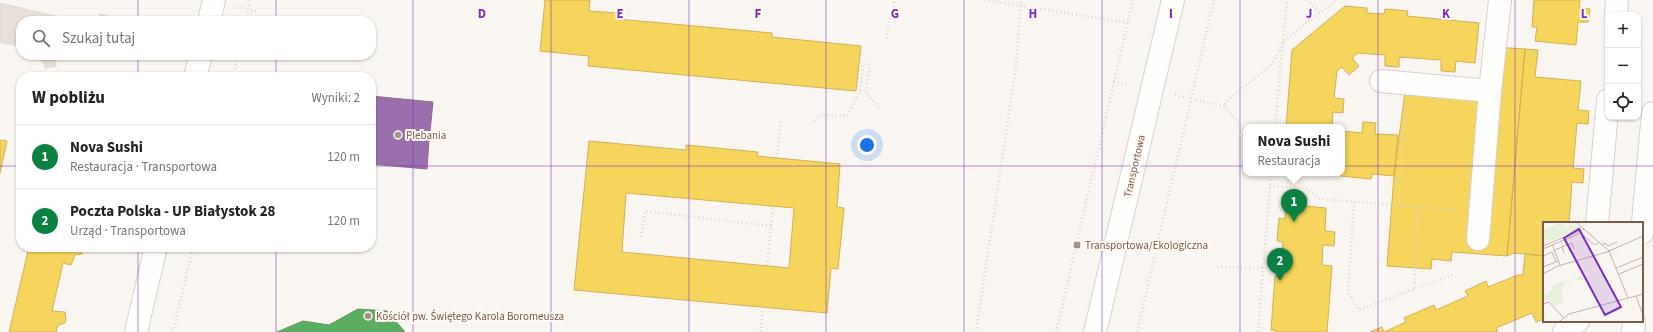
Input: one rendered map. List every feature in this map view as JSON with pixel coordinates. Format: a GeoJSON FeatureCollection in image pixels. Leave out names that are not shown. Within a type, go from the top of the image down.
{"type":"FeatureCollection","features":[{"type":"Feature","properties":{"kind":"street"},"geometry":{"type":"LineString","coordinates":[[210,16],[214,0]]}},
{"type":"Feature","properties":{"kind":"street","name":"Transportowa"},"geometry":{"type":"LineString","coordinates":[[1095,332],[1173,0]]}},
{"type":"Feature","properties":{"kind":"street"},"geometry":{"type":"LineString","coordinates":[[1478,239],[1490,91],[1500,0]]}},
{"type":"Feature","properties":{"kind":"street"},"geometry":{"type":"LineString","coordinates":[[1616,12],[1617,0]]}},
{"type":"Feature","properties":{"kind":"street"},"geometry":{"type":"LineString","coordinates":[[196,72],[200,60]]}},
{"type":"Feature","properties":{"kind":"street"},"geometry":{"type":"LineString","coordinates":[[1380,81],[1490,91]]}},
{"type":"Feature","properties":{"kind":"street"},"geometry":{"type":"LineString","coordinates":[[1643,222],[1653,113]]}},
{"type":"Feature","properties":{"kind":"street"},"geometry":{"type":"LineString","coordinates":[[1597,222],[1606,120]]}},
{"type":"Feature","properties":{"kind":"street"},"geometry":{"type":"LineString","coordinates":[[136,332],[155,252]]}},
{"type":"Feature","properties":{"kind":"street"},"geometry":{"type":"LineString","coordinates":[[1564,332],[1577,322]]}},
{"type":"Feature","properties":{"kind":"street"},"geometry":{"type":"LineString","coordinates":[[1633,332],[1634,322]]}},
{"type":"Feature","properties":{"kind":"path"},"geometry":{"type":"LineString","coordinates":[[246,16],[250,0]]}},
{"type":"Feature","properties":{"kind":"path"},"geometry":{"type":"LineString","coordinates":[[886,38],[895,0]]}},
{"type":"Feature","properties":{"kind":"path"},"geometry":{"type":"LineString","coordinates":[[985,0],[1128,23]]}},
{"type":"Feature","properties":{"kind":"path"},"geometry":{"type":"LineString","coordinates":[[976,332],[1016,66],[1021,0]]}},
{"type":"Feature","properties":{"kind":"path"},"geometry":{"type":"LineString","coordinates":[[1056,332],[1133,0]]}},
{"type":"Feature","properties":{"kind":"path"},"geometry":{"type":"LineString","coordinates":[[1136,332],[1214,0]]}},
{"type":"Feature","properties":{"kind":"path"},"geometry":{"type":"LineString","coordinates":[[1276,124],[1287,0]]}},
{"type":"Feature","properties":{"kind":"path"},"geometry":{"type":"LineString","coordinates":[[1306,0],[1320,13]]}},
{"type":"Feature","properties":{"kind":"path"},"geometry":{"type":"LineString","coordinates":[[1224,106],[1227,101],[1272,63],[1283,42],[1336,0]]}},
{"type":"Feature","properties":{"kind":"path"},"geometry":{"type":"LineString","coordinates":[[251,10],[256,11]]}},
{"type":"Feature","properties":{"kind":"path"},"geometry":{"type":"LineString","coordinates":[[234,72],[237,60]]}},
{"type":"Feature","properties":{"kind":"path"},"geometry":{"type":"LineString","coordinates":[[814,121],[821,115],[847,116],[860,91],[863,64],[870,65],[866,92],[879,108]]}},
{"type":"Feature","properties":{"kind":"path"},"geometry":{"type":"LineString","coordinates":[[1398,205],[1406,84]]}},
{"type":"Feature","properties":{"kind":"path"},"geometry":{"type":"LineString","coordinates":[[1196,100],[1224,106],[1243,128]]}},
{"type":"Feature","properties":{"kind":"path"},"geometry":{"type":"LineString","coordinates":[[777,158],[780,118]]}},
{"type":"Feature","properties":{"kind":"path"},"geometry":{"type":"LineString","coordinates":[[1258,332],[1262,268],[1271,176]]}},
{"type":"Feature","properties":{"kind":"path"},"geometry":{"type":"LineString","coordinates":[[1270,186],[1305,188],[1321,199],[1481,212]]}},
{"type":"Feature","properties":{"kind":"path"},"geometry":{"type":"LineString","coordinates":[[1354,202],[1348,292],[1359,310],[1414,288],[1453,275]]}},
{"type":"Feature","properties":{"kind":"path"},"geometry":{"type":"LineString","coordinates":[[767,265],[773,206]]}},
{"type":"Feature","properties":{"kind":"path"},"geometry":{"type":"LineString","coordinates":[[1414,288],[1418,207]]}},
{"type":"Feature","properties":{"kind":"path"},"geometry":{"type":"LineString","coordinates":[[641,237],[645,211],[771,226]]}},
{"type":"Feature","properties":{"kind":"path"},"geometry":{"type":"LineString","coordinates":[[173,332],[192,252]]}},
{"type":"Feature","properties":{"kind":"path"},"geometry":{"type":"LineString","coordinates":[[1217,267],[1262,268]]}},
{"type":"Feature","properties":{"kind":"path"},"geometry":{"type":"LineString","coordinates":[[761,332],[763,307]]}},
{"type":"Feature","properties":{"kind":"building: Mieszkania"},"geometry":{"type":"Polygon","coordinates":[[[545,0],[590,0],[589,11],[617,13],[617,19],[772,33],[772,37],[861,46],[856,91],[588,66],[589,56],[540,51],[545,0]]]}},
{"type":"Feature","properties":{"kind":"building: Mieszkania"},"geometry":{"type":"Polygon","coordinates":[[[1534,0],[1580,0],[1579,8],[1590,9],[1588,22],[1578,22],[1576,45],[1535,41],[1537,27],[1532,27],[1534,0]]]}},
{"type":"Feature","properties":{"kind":"building: Mieszkania"},"geometry":{"type":"Polygon","coordinates":[[[1345,6],[1367,8],[1367,13],[1384,14],[1385,9],[1408,11],[1407,16],[1479,23],[1475,63],[1456,61],[1455,72],[1441,71],[1441,60],[1399,57],[1399,67],[1385,66],[1385,55],[1358,53],[1352,58],[1359,66],[1349,75],[1342,67],[1337,71],[1334,98],[1344,99],[1343,113],[1333,112],[1332,124],[1286,124],[1292,50],[1345,6]]]}},
{"type":"Feature","properties":{"kind":"building: Mieszkania"},"geometry":{"type":"Polygon","coordinates":[[[1495,47],[1525,49],[1507,256],[1452,252],[1451,261],[1432,259],[1431,269],[1387,266],[1394,176],[1406,84],[1492,84],[1495,47]]]}},
{"type":"Feature","properties":{"kind":"building: Mieszkania"},"geometry":{"type":"Polygon","coordinates":[[[1525,49],[1538,50],[1535,77],[1581,81],[1578,110],[1589,111],[1588,124],[1577,123],[1573,168],[1584,169],[1583,183],[1572,182],[1569,222],[1543,222],[1543,256],[1514,253],[1507,256],[1525,49]]]}},
{"type":"Feature","properties":{"kind":"building: Mieszkania"},"geometry":{"type":"Polygon","coordinates":[[[1363,122],[1376,123],[1375,134],[1398,135],[1394,176],[1372,174],[1371,179],[1340,176],[1345,176],[1345,131],[1362,133],[1363,122]]]}},
{"type":"Feature","properties":{"kind":"building: Mieszkania"},"geometry":{"type":"Polygon","coordinates":[[[0,140],[7,141],[0,173],[0,140]]]}},
{"type":"Feature","properties":{"kind":"building: Mieszkania"},"geometry":{"type":"Polygon","coordinates":[[[589,141],[686,150],[686,145],[758,152],[757,156],[840,164],[837,207],[844,208],[838,269],[831,268],[827,313],[574,290],[589,141]],[[626,193],[622,252],[789,268],[794,208],[626,193]]]}},
{"type":"Feature","properties":{"kind":"building: Mieszkania"},"geometry":{"type":"Polygon","coordinates":[[[1287,196],[1307,197],[1306,206],[1326,208],[1325,231],[1335,232],[1334,246],[1323,245],[1322,265],[1332,266],[1327,332],[1275,332],[1275,330],[1271,330],[1275,276],[1280,276],[1283,242],[1277,241],[1279,218],[1285,219],[1287,196]]]}},
{"type":"Feature","properties":{"kind":"building: Mieszkania"},"geometry":{"type":"Polygon","coordinates":[[[28,252],[82,252],[82,254],[75,255],[71,265],[63,263],[52,311],[65,312],[65,323],[58,325],[56,332],[9,332],[28,252]]]}},
{"type":"Feature","properties":{"kind":"building: Mieszkania"},"geometry":{"type":"Polygon","coordinates":[[[1525,254],[1543,256],[1543,319],[1536,322],[1532,313],[1496,328],[1498,332],[1384,332],[1406,322],[1404,318],[1434,305],[1436,310],[1468,296],[1465,291],[1486,281],[1488,287],[1518,275],[1523,275],[1525,254]]]}},
{"type":"Feature","properties":{"kind":"building: Mieszkania"},"geometry":{"type":"Polygon","coordinates":[[[1382,327],[1384,332],[1370,332],[1382,327]]]}},
{"type":"Feature","properties":{"kind":"building: Biura","name":"Plebania"},"geometry":{"type":"Polygon","coordinates":[[[376,96],[433,102],[430,131],[425,130],[424,140],[429,140],[427,169],[376,164],[376,96]]]}},
{"type":"Feature","properties":{"kind":"building: Publiczne","name":"Kościół pw. Świętego Karola Boromeusza"},"geometry":{"type":"Polygon","coordinates":[[[358,309],[387,311],[405,332],[277,332],[303,321],[329,325],[358,309]]]}},
{"type":"Feature","properties":{"kind":"building: Inne"},"geometry":{"type":"Polygon","coordinates":[[[0,3],[55,16],[16,16],[16,46],[0,42],[0,3]]]}},
{"type":"Feature","properties":{"kind":"building: Inne"},"geometry":{"type":"Polygon","coordinates":[[[40,60],[55,60],[56,66],[45,68],[43,61],[40,60]]]}},
{"type":"Feature","properties":{"kind":"place","name":"Plebania"},"geometry":{"type":"Point","coordinates":[398,135]}},
{"type":"Feature","properties":{"kind":"place","name":"Nova Sushi"},"geometry":{"type":"Point","coordinates":[1294,222]}},
{"type":"Feature","properties":{"kind":"place","name":"Transportowa/Ekologiczna"},"geometry":{"type":"Point","coordinates":[1077,245]}},
{"type":"Feature","properties":{"kind":"place","name":"Poczta Polska - UP Białystok 28"},"geometry":{"type":"Point","coordinates":[1280,281]}},
{"type":"Feature","properties":{"kind":"place","name":"Kościół pw. Świętego Karola Boromeusza"},"geometry":{"type":"Point","coordinates":[368,316]}}]}
